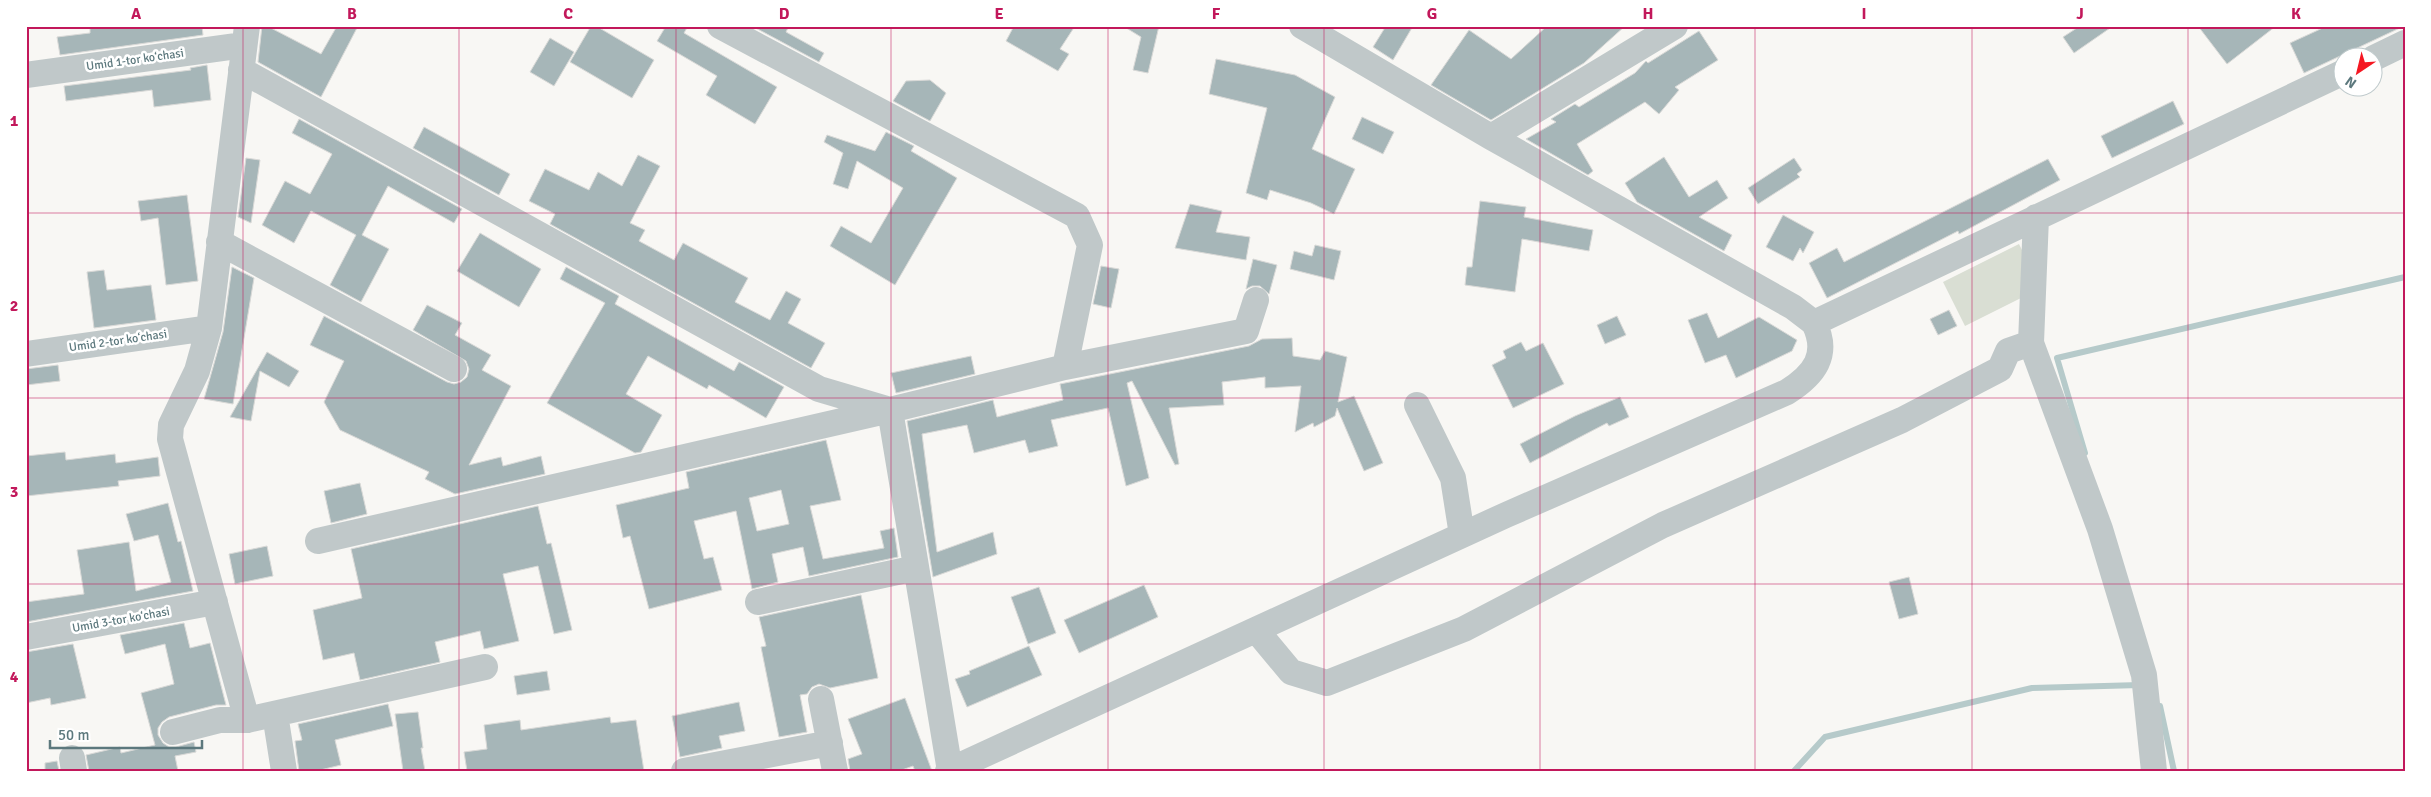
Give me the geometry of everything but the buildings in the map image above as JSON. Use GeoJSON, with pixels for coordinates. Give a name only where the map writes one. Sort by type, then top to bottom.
{"type":"FeatureCollection","features":[{"type":"Feature","properties":{"kind":"street"},"geometry":{"type":"LineString","coordinates":[[720,26],[1077,216],[1090,245],[1065,367]]}},
{"type":"Feature","properties":{"kind":"street"},"geometry":{"type":"LineString","coordinates":[[890,410],[949,770],[1462,535],[1787,392],[1805,380],[1818,363],[1820,343],[1814,323],[1793,307],[1491,137],[1302,26]]}},
{"type":"Feature","properties":{"kind":"street"},"geometry":{"type":"LineString","coordinates":[[1491,137],[1675,26]]}},
{"type":"Feature","properties":{"kind":"street"},"geometry":{"type":"LineString","coordinates":[[246,36],[209,328],[197,371],[171,424],[170,440],[247,720]]}},
{"type":"Feature","properties":{"kind":"street","name":"Umid 1-tor koʻchasi"},"geometry":{"type":"LineString","coordinates":[[26,75],[246,36]]}},
{"type":"Feature","properties":{"kind":"street"},"geometry":{"type":"LineString","coordinates":[[2384,53],[2405,43]]}},
{"type":"Feature","properties":{"kind":"street"},"geometry":{"type":"LineString","coordinates":[[241,70],[819,389],[890,410]]}},
{"type":"Feature","properties":{"kind":"street"},"geometry":{"type":"LineString","coordinates":[[1814,323],[2334,77]]}},
{"type":"Feature","properties":{"kind":"street"},"geometry":{"type":"LineString","coordinates":[[2036,218],[2031,342],[2100,529],[2145,684],[2154,771]]}},
{"type":"Feature","properties":{"kind":"street"},"geometry":{"type":"LineString","coordinates":[[219,242],[454,369]]}},
{"type":"Feature","properties":{"kind":"street"},"geometry":{"type":"LineString","coordinates":[[318,542],[890,410],[1065,367],[1246,331],[1256,300]]}},
{"type":"Feature","properties":{"kind":"street","name":"Umid 2-tor koʻchasi"},"geometry":{"type":"LineString","coordinates":[[26,354],[209,328]]}},
{"type":"Feature","properties":{"kind":"street"},"geometry":{"type":"LineString","coordinates":[[1256,630],[1291,672],[1327,683],[1464,629],[1663,525],[1902,420],[2000,369],[2008,351],[2031,342]]}},
{"type":"Feature","properties":{"kind":"street"},"geometry":{"type":"LineString","coordinates":[[1417,405],[1453,478],[1462,535]]}},
{"type":"Feature","properties":{"kind":"street"},"geometry":{"type":"LineString","coordinates":[[758,602],[916,568]]}},
{"type":"Feature","properties":{"kind":"street","name":"Umid 3-tor koʻchasi"},"geometry":{"type":"LineString","coordinates":[[26,637],[215,602]]}},
{"type":"Feature","properties":{"kind":"street"},"geometry":{"type":"LineString","coordinates":[[173,732],[220,720],[247,720],[485,667]]}},
{"type":"Feature","properties":{"kind":"street"},"geometry":{"type":"LineString","coordinates":[[821,699],[835,771]]}},
{"type":"Feature","properties":{"kind":"street"},"geometry":{"type":"LineString","coordinates":[[275,714],[284,771]]}},
{"type":"Feature","properties":{"kind":"street"},"geometry":{"type":"LineString","coordinates":[[684,771],[830,744]]}},
{"type":"Feature","properties":{"kind":"shaded area"},"geometry":{"type":"Polygon","coordinates":[[[2019,244],[2041,288],[1965,326],[1943,282],[2019,244]]]}},
{"type":"Feature","properties":{"kind":"waterway"},"geometry":{"type":"LineString","coordinates":[[2085,453],[2057,358],[2405,277]]}},
{"type":"Feature","properties":{"kind":"waterway"},"geometry":{"type":"LineString","coordinates":[[1794,771],[1825,737],[2032,688],[2140,685]]}},
{"type":"Feature","properties":{"kind":"waterway"},"geometry":{"type":"LineString","coordinates":[[2160,706],[2174,771]]}}]}
